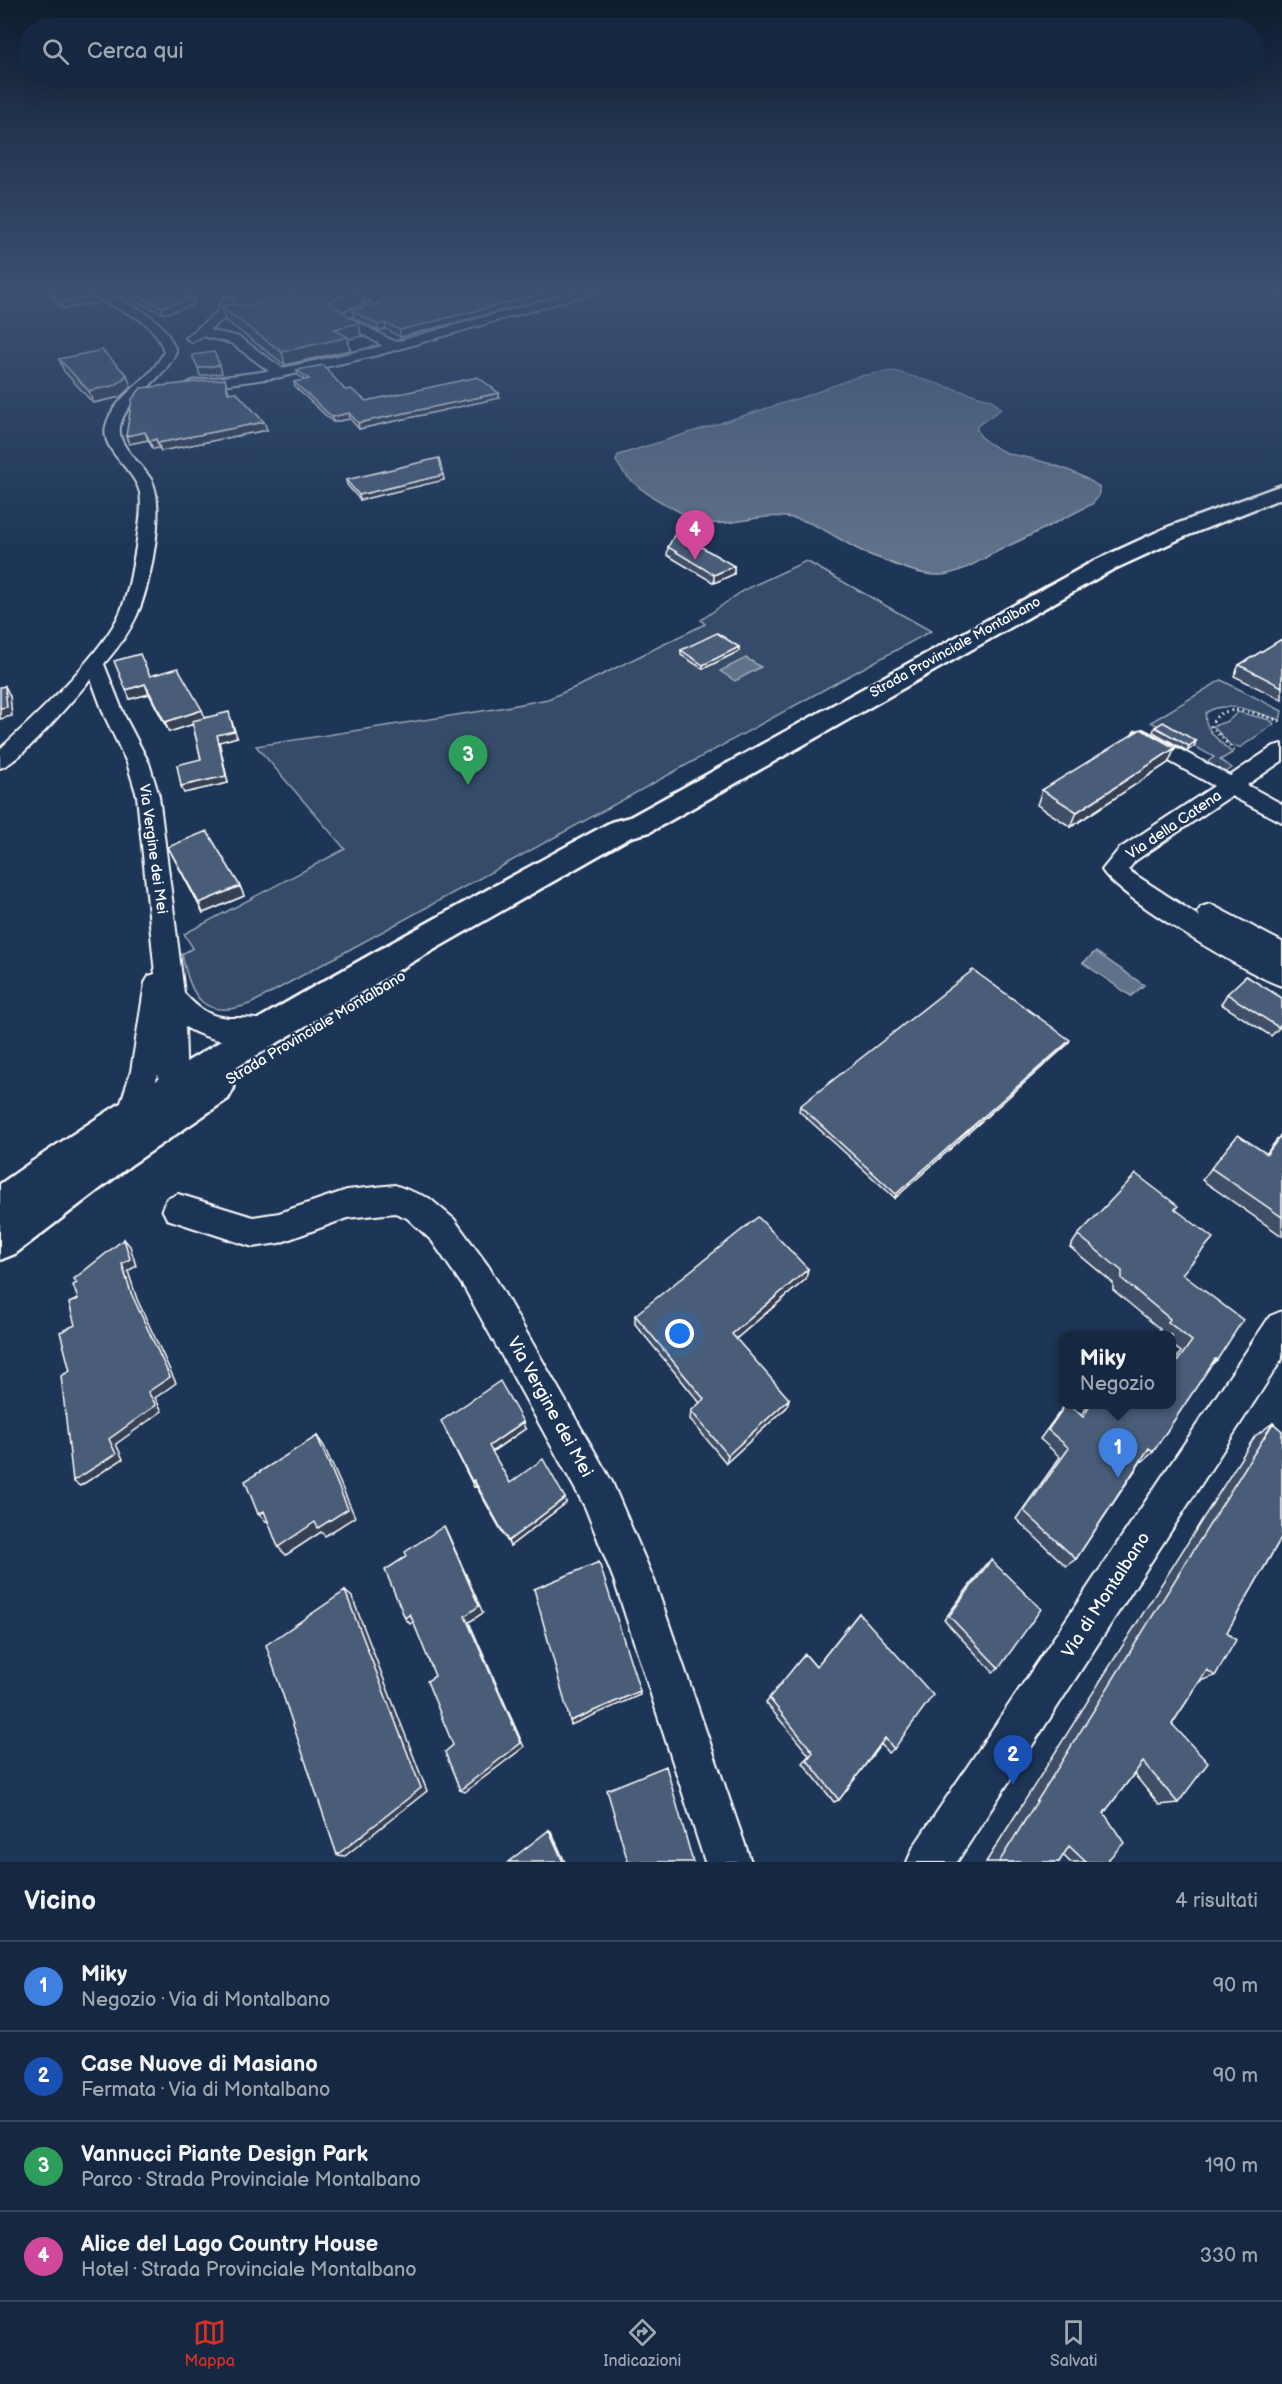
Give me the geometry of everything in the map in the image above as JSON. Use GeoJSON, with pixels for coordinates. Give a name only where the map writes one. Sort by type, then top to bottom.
{"type":"FeatureCollection","features":[{"type":"Feature","properties":{"kind":"main road","name":"Strada Provinciale Montalbano"},"geometry":{"type":"LineString","coordinates":[[0,1240],[141,1122],[173,1087],[265,1031],[622,830],[639,825],[1102,566],[1176,532],[1282,491]]}},
{"type":"Feature","properties":{"kind":"main road","name":"Strada Provinciale Montalbano"},"geometry":{"type":"LineString","coordinates":[[0,1208],[141,1122],[255,1062],[476,933],[631,836],[639,825]]}},
{"type":"Feature","properties":{"kind":"street"},"geometry":{"type":"LineString","coordinates":[[0,761],[108,651],[123,627],[141,577],[149,507],[142,474],[117,447],[112,436],[120,412],[150,377]]}},
{"type":"Feature","properties":{"kind":"street"},"geometry":{"type":"LineString","coordinates":[[138,390],[249,377]]}},
{"type":"Feature","properties":{"kind":"street","name":"Via Vergine dei Mei"},"geometry":{"type":"LineString","coordinates":[[94,664],[145,782],[171,996],[173,1087]]}},
{"type":"Feature","properties":{"kind":"street"},"geometry":{"type":"LineString","coordinates":[[1136,733],[1282,814]]}},
{"type":"Feature","properties":{"kind":"street","name":"Via della Catena"},"geometry":{"type":"LineString","coordinates":[[1282,750],[1116,865],[1114,870],[1122,879],[1165,906],[1235,938],[1282,976]]}},
{"type":"Feature","properties":{"kind":"street"},"geometry":{"type":"LineString","coordinates":[[1210,913],[1235,938],[1282,954]]}},
{"type":"Feature","properties":{"kind":"street","name":"Via Vergine dei Mei"},"geometry":{"type":"LineString","coordinates":[[141,1122],[165,935]]}},
{"type":"Feature","properties":{"kind":"street"},"geometry":{"type":"LineString","coordinates":[[171,996],[183,1013],[209,1028],[230,1031],[265,1031]]}},
{"type":"Feature","properties":{"kind":"street","name":"Via Vergine dei Mei"},"geometry":{"type":"LineString","coordinates":[[178,1209],[245,1231],[263,1232],[347,1204],[395,1199],[418,1208],[443,1230],[477,1278],[599,1495],[634,1580],[728,1862]]}},
{"type":"Feature","properties":{"kind":"street","name":"Via di Montalbano"},"geometry":{"type":"LineString","coordinates":[[930,1862],[1282,1328]]}},
{"type":"Feature","properties":{"kind":"path"},"geometry":{"type":"LineString","coordinates":[[1234,751],[1211,726],[1212,719],[1218,714],[1239,711],[1282,722]]}},
{"type":"Feature","properties":{"kind":"shaded area"},"geometry":{"type":"Polygon","coordinates":[[[857,377],[914,377],[992,400],[1001,409],[977,426],[982,438],[1005,452],[1038,460],[1075,473],[1099,487],[1099,496],[1092,504],[970,566],[947,574],[931,575],[913,571],[870,555],[823,529],[793,518],[781,516],[721,523],[698,521],[664,504],[641,489],[631,481],[616,461],[618,455],[809,395],[857,377]]]}},
{"type":"Feature","properties":{"kind":"shaded area"},"geometry":{"type":"Polygon","coordinates":[[[806,561],[931,631],[252,1003],[222,1009],[202,1002],[195,993],[185,969],[182,954],[193,948],[184,934],[345,849],[256,746],[548,699],[705,624],[701,620],[744,590],[806,561]]]}},
{"type":"Feature","properties":{"kind":"shaded area"},"geometry":{"type":"Polygon","coordinates":[[[746,658],[761,667],[735,681],[720,671],[746,658]]]}},
{"type":"Feature","properties":{"kind":"shaded area"},"geometry":{"type":"Polygon","coordinates":[[[1221,680],[1282,711],[1280,720],[1233,707],[1214,709],[1206,713],[1210,730],[1232,753],[1220,760],[1232,768],[1223,774],[1205,764],[1214,757],[1151,722],[1221,680]]]}},
{"type":"Feature","properties":{"kind":"shaded area"},"geometry":{"type":"Polygon","coordinates":[[[1238,712],[1270,720],[1274,724],[1241,747],[1231,746],[1213,726],[1228,721],[1238,712]]]}},
{"type":"Feature","properties":{"kind":"shaded area"},"geometry":{"type":"Polygon","coordinates":[[[1095,952],[1144,985],[1131,996],[1083,963],[1095,952]]]}},
{"type":"Feature","properties":{"kind":"building"},"geometry":{"type":"Polygon","coordinates":[[[76,377],[125,377],[116,385],[89,391],[76,377]]]}},
{"type":"Feature","properties":{"kind":"building"},"geometry":{"type":"Polygon","coordinates":[[[306,377],[333,377],[345,390],[351,389],[366,401],[478,377],[499,393],[358,423],[349,413],[332,417],[294,382],[309,379],[306,377]]]}},
{"type":"Feature","properties":{"kind":"building"},"geometry":{"type":"Polygon","coordinates":[[[225,379],[228,393],[236,392],[264,422],[158,443],[156,439],[150,441],[145,432],[126,436],[132,399],[141,388],[225,379]]]}},
{"type":"Feature","properties":{"kind":"building"},"geometry":{"type":"Polygon","coordinates":[[[439,458],[443,475],[359,495],[346,480],[439,458]]]}},
{"type":"Feature","properties":{"kind":"building"},"geometry":{"type":"Polygon","coordinates":[[[676,532],[734,566],[714,575],[668,547],[676,532]]]}},
{"type":"Feature","properties":{"kind":"building"},"geometry":{"type":"Polygon","coordinates":[[[717,633],[739,647],[703,665],[681,650],[717,633]]]}},
{"type":"Feature","properties":{"kind":"building"},"geometry":{"type":"Polygon","coordinates":[[[1282,639],[1282,687],[1239,665],[1282,639]]]}},
{"type":"Feature","properties":{"kind":"building"},"geometry":{"type":"Polygon","coordinates":[[[140,654],[150,676],[178,668],[202,710],[165,722],[145,684],[126,690],[114,661],[140,654]]]}},
{"type":"Feature","properties":{"kind":"building"},"geometry":{"type":"Polygon","coordinates":[[[5,686],[7,707],[0,708],[0,687],[5,686]]]}},
{"type":"Feature","properties":{"kind":"building"},"geometry":{"type":"Polygon","coordinates":[[[229,712],[234,731],[217,735],[226,776],[181,786],[177,765],[201,759],[192,721],[229,712]]]}},
{"type":"Feature","properties":{"kind":"building"},"geometry":{"type":"Polygon","coordinates":[[[1163,722],[1196,741],[1189,746],[1155,727],[1163,722]]]}},
{"type":"Feature","properties":{"kind":"building"},"geometry":{"type":"Polygon","coordinates":[[[1141,729],[1175,748],[1077,812],[1042,790],[1141,729]]]}},
{"type":"Feature","properties":{"kind":"building"},"geometry":{"type":"Polygon","coordinates":[[[207,831],[240,886],[199,903],[168,847],[207,831]]]}},
{"type":"Feature","properties":{"kind":"building"},"geometry":{"type":"Polygon","coordinates":[[[973,970],[1070,1040],[896,1194],[800,1106],[973,970]]]}},
{"type":"Feature","properties":{"kind":"building"},"geometry":{"type":"Polygon","coordinates":[[[1246,976],[1282,998],[1282,1023],[1278,1027],[1227,994],[1246,976]]]}},
{"type":"Feature","properties":{"kind":"building"},"geometry":{"type":"Polygon","coordinates":[[[1282,1134],[1282,1217],[1211,1168],[1238,1135],[1267,1154],[1282,1134]]]}},
{"type":"Feature","properties":{"kind":"building"},"geometry":{"type":"Polygon","coordinates":[[[1136,1174],[1178,1206],[1175,1209],[1213,1238],[1182,1274],[1243,1320],[1153,1452],[1149,1448],[1076,1559],[1024,1511],[1069,1448],[1048,1430],[1063,1409],[1074,1409],[1083,1417],[1088,1409],[1176,1409],[1176,1363],[1192,1341],[1168,1322],[1170,1319],[1122,1279],[1122,1271],[1078,1235],[1136,1174]]]}},
{"type":"Feature","properties":{"kind":"building"},"geometry":{"type":"Polygon","coordinates":[[[758,1217],[808,1269],[732,1334],[789,1399],[728,1455],[691,1411],[704,1399],[635,1315],[758,1217]]]}},
{"type":"Feature","properties":{"kind":"building"},"geometry":{"type":"Polygon","coordinates":[[[124,1239],[130,1259],[122,1264],[131,1293],[170,1377],[148,1392],[156,1405],[109,1439],[116,1454],[73,1481],[61,1376],[70,1371],[60,1332],[75,1325],[69,1303],[78,1299],[73,1285],[77,1283],[74,1279],[124,1239]]]}},
{"type":"Feature","properties":{"kind":"building"},"geometry":{"type":"Polygon","coordinates":[[[500,1381],[523,1422],[489,1446],[510,1483],[543,1459],[565,1498],[508,1541],[474,1480],[472,1481],[441,1421],[500,1381]]]}},
{"type":"Feature","properties":{"kind":"building"},"geometry":{"type":"Polygon","coordinates":[[[1273,1423],[1282,1431],[1282,1536],[1227,1632],[1236,1640],[1215,1676],[1207,1670],[1172,1724],[1208,1763],[1178,1803],[1143,1762],[1104,1813],[1124,1843],[1106,1862],[1086,1862],[1069,1846],[1059,1862],[999,1862],[1273,1423]]]}},
{"type":"Feature","properties":{"kind":"building"},"geometry":{"type":"Polygon","coordinates":[[[317,1436],[348,1509],[318,1528],[315,1522],[278,1547],[264,1511],[258,1514],[245,1481],[317,1436]]]}},
{"type":"Feature","properties":{"kind":"building"},"geometry":{"type":"Polygon","coordinates":[[[444,1526],[479,1606],[465,1616],[521,1743],[460,1790],[445,1752],[453,1745],[427,1681],[435,1676],[410,1614],[405,1618],[385,1570],[407,1556],[405,1552],[444,1526]]]}},
{"type":"Feature","properties":{"kind":"building"},"geometry":{"type":"Polygon","coordinates":[[[991,1560],[1041,1609],[999,1668],[949,1616],[991,1560]]]}},
{"type":"Feature","properties":{"kind":"building"},"geometry":{"type":"Polygon","coordinates":[[[599,1562],[640,1691],[570,1721],[534,1589],[599,1562]]]}},
{"type":"Feature","properties":{"kind":"building"},"geometry":{"type":"Polygon","coordinates":[[[345,1591],[421,1788],[337,1855],[266,1645],[345,1591]]]}},
{"type":"Feature","properties":{"kind":"building"},"geometry":{"type":"Polygon","coordinates":[[[859,1613],[933,1695],[894,1749],[885,1738],[839,1800],[807,1760],[813,1752],[769,1698],[805,1654],[816,1667],[859,1613]]]}},
{"type":"Feature","properties":{"kind":"building"},"geometry":{"type":"Polygon","coordinates":[[[666,1766],[693,1862],[628,1862],[607,1790],[666,1766]]]}},
{"type":"Feature","properties":{"kind":"building"},"geometry":{"type":"Polygon","coordinates":[[[549,1830],[563,1862],[508,1862],[549,1830]]]}},
{"type":"Feature","properties":{"kind":"place","name":"Alice del Lago Country House"},"geometry":{"type":"Point","coordinates":[695,560]}},
{"type":"Feature","properties":{"kind":"place","name":"Vannucci Piante Design Park"},"geometry":{"type":"Point","coordinates":[468,785]}},
{"type":"Feature","properties":{"kind":"place","name":"Miky"},"geometry":{"type":"Point","coordinates":[1118,1478]}},
{"type":"Feature","properties":{"kind":"place","name":"Case Nuove di Masiano"},"geometry":{"type":"Point","coordinates":[1013,1785]}}]}
